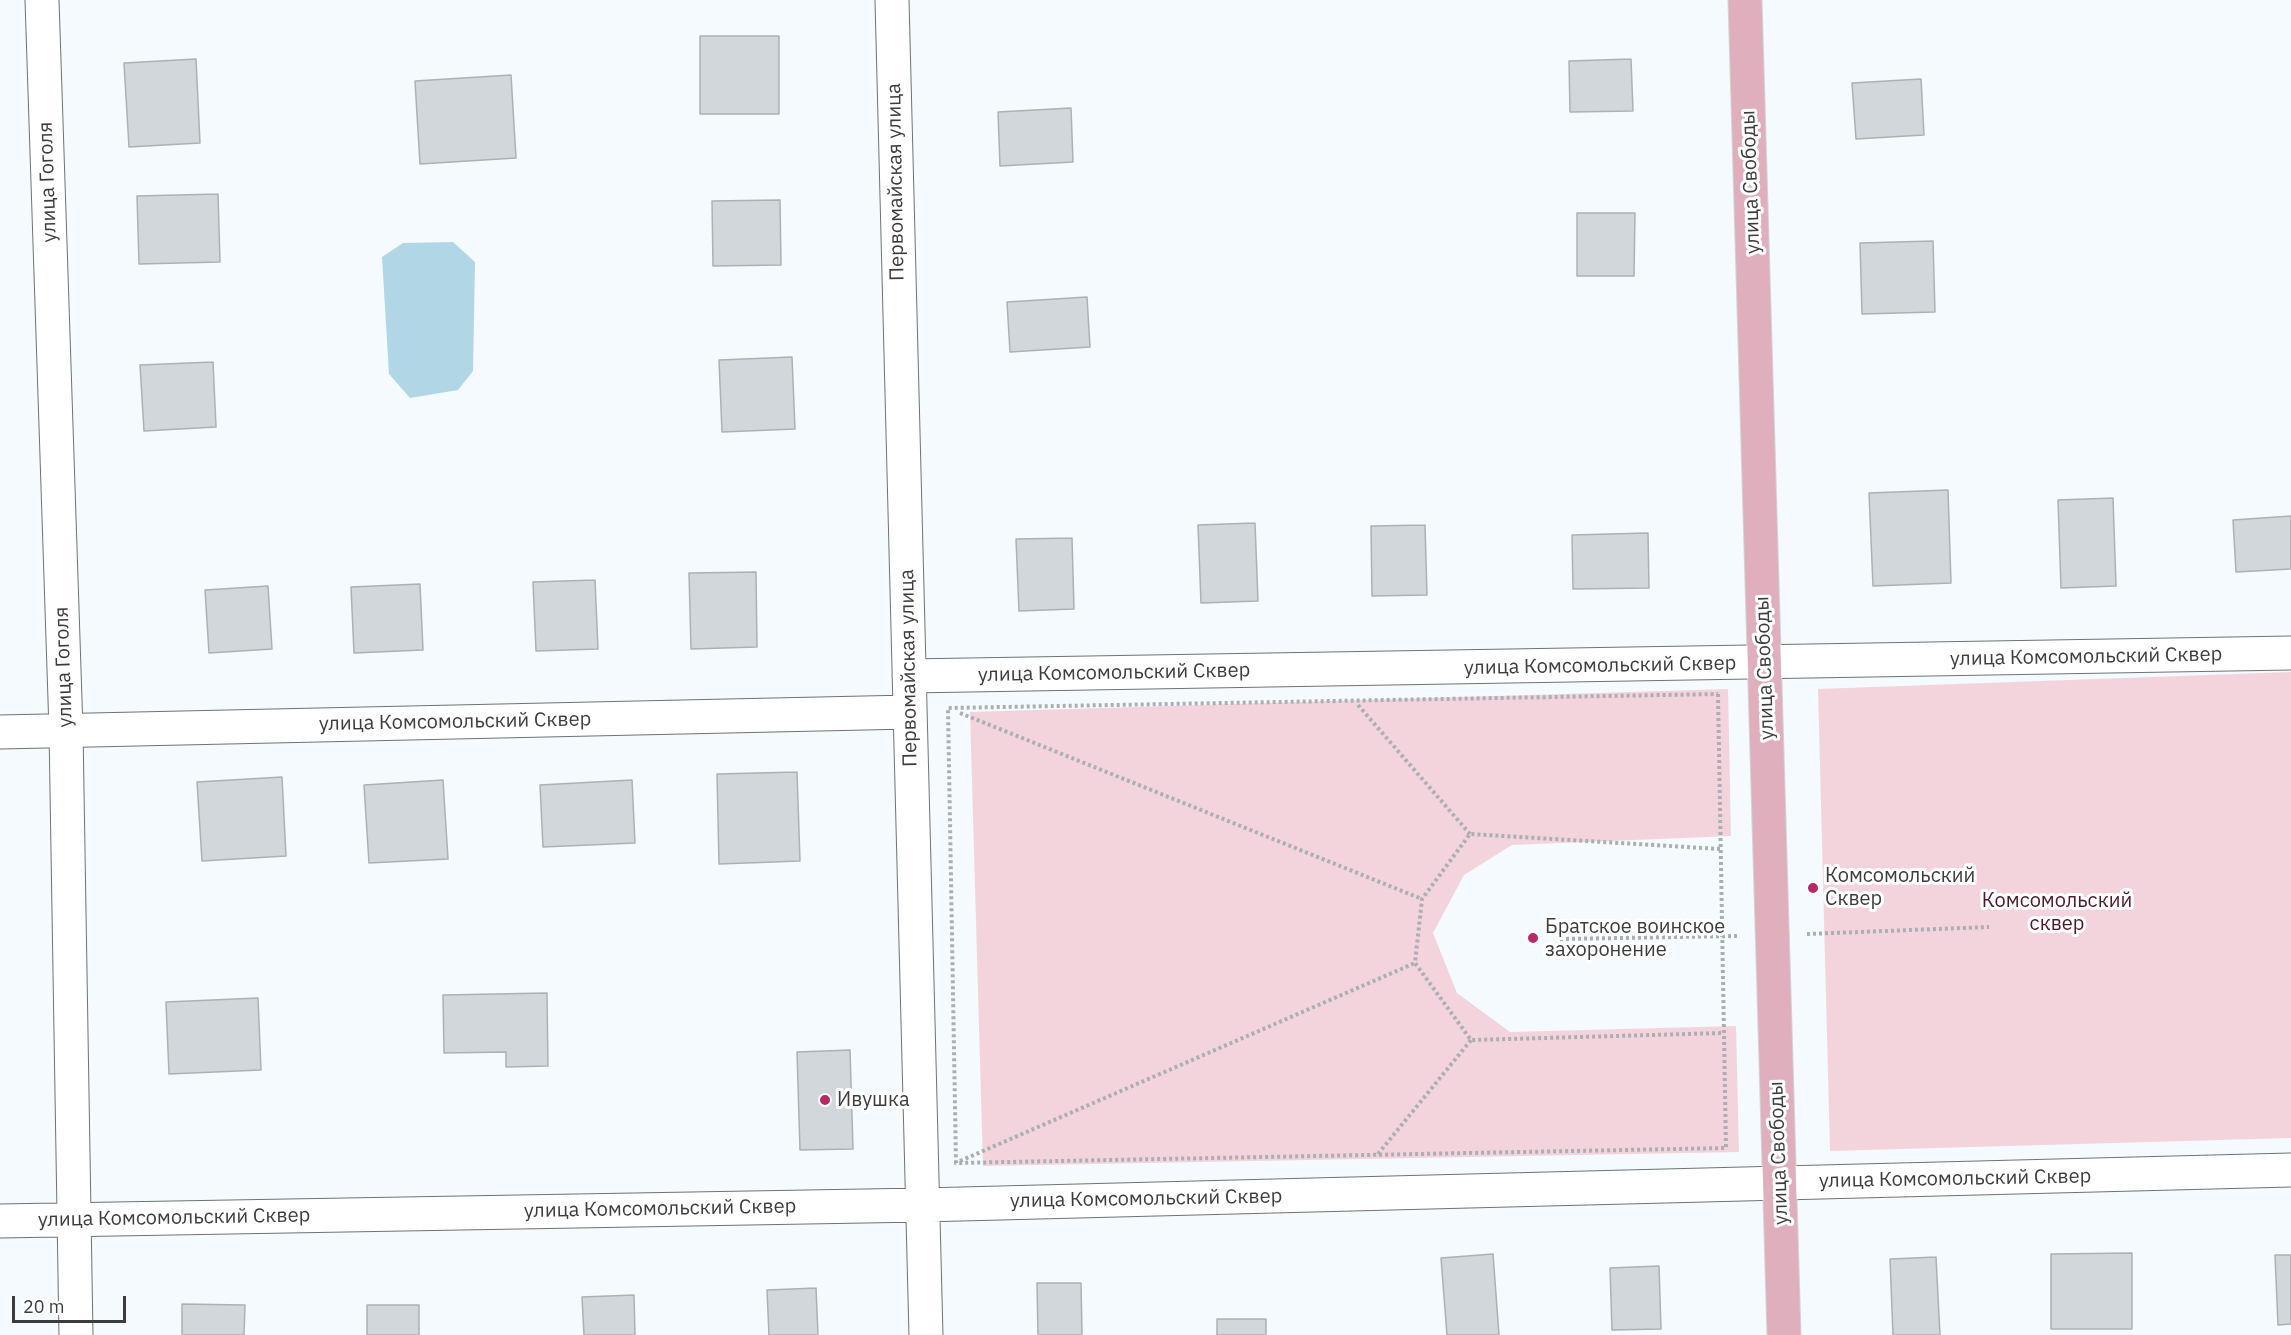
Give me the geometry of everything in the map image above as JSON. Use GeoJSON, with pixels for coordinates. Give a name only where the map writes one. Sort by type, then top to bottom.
{"type":"FeatureCollection","features":[{"type":"Feature","properties":{"kind":"main road","name":"улица Свободы"},"geometry":{"type":"LineString","coordinates":[[1745,0],[1784,1335]]}},
{"type":"Feature","properties":{"kind":"street","name":"улица Гоголя"},"geometry":{"type":"LineString","coordinates":[[42,0],[66,730],[76,1335]]}},
{"type":"Feature","properties":{"kind":"street","name":"Первомайская улица"},"geometry":{"type":"LineString","coordinates":[[892,0],[926,1335]]}},
{"type":"Feature","properties":{"kind":"street","name":"улица Комсомольский Сквер"},"geometry":{"type":"LineString","coordinates":[[909,676],[2291,653]]}},
{"type":"Feature","properties":{"kind":"street","name":"улица Комсомольский Сквер"},"geometry":{"type":"LineString","coordinates":[[0,732],[910,712]]}},
{"type":"Feature","properties":{"kind":"street","name":"улица Комсомольский Сквер"},"geometry":{"type":"LineString","coordinates":[[0,1221],[922,1205],[2291,1170]]}},
{"type":"Feature","properties":{"kind":"path"},"geometry":{"type":"LineString","coordinates":[[948,708],[1718,694],[1724,1034],[1726,1148],[956,1163]]}},
{"type":"Feature","properties":{"kind":"path"},"geometry":{"type":"LineString","coordinates":[[1353,700],[1470,834],[1720,849]]}},
{"type":"Feature","properties":{"kind":"path"},"geometry":{"type":"LineString","coordinates":[[948,708],[1422,899]]}},
{"type":"Feature","properties":{"kind":"path"},"geometry":{"type":"LineString","coordinates":[[948,708],[956,1163]]}},
{"type":"Feature","properties":{"kind":"path"},"geometry":{"type":"LineString","coordinates":[[1470,834],[1422,899],[1414,963],[1472,1040]]}},
{"type":"Feature","properties":{"kind":"path"},"geometry":{"type":"LineString","coordinates":[[956,1163],[1414,963]]}},
{"type":"Feature","properties":{"kind":"path"},"geometry":{"type":"LineString","coordinates":[[1378,1155],[1472,1040],[1724,1034]]}},
{"type":"Feature","properties":{"kind":"green space","name":"Комсомольский сквер"},"geometry":{"type":"Polygon","coordinates":[[[2291,672],[2291,1138],[1830,1151],[1818,689],[2291,672]]]}},
{"type":"Feature","properties":{"kind":"green space"},"geometry":{"type":"Polygon","coordinates":[[[1728,689],[1731,836],[1512,845],[1464,875],[1433,933],[1457,993],[1510,1032],[1736,1026],[1739,1152],[983,1166],[970,712],[1728,689]]]}},
{"type":"Feature","properties":{"kind":"water"},"geometry":{"type":"Polygon","coordinates":[[[453,242],[475,262],[473,371],[458,390],[410,398],[389,374],[382,257],[403,243],[453,242]]]}},
{"type":"Feature","properties":{"kind":"building"},"geometry":{"type":"Polygon","coordinates":[[[700,36],[779,36],[779,114],[700,114],[700,36]]]}},
{"type":"Feature","properties":{"kind":"building"},"geometry":{"type":"Polygon","coordinates":[[[196,59],[200,143],[129,147],[124,63],[196,59]]]}},
{"type":"Feature","properties":{"kind":"building"},"geometry":{"type":"Polygon","coordinates":[[[1631,59],[1633,111],[1570,112],[1569,61],[1631,59]]]}},
{"type":"Feature","properties":{"kind":"building"},"geometry":{"type":"Polygon","coordinates":[[[511,75],[516,158],[420,164],[415,81],[511,75]]]}},
{"type":"Feature","properties":{"kind":"building"},"geometry":{"type":"Polygon","coordinates":[[[1921,79],[1924,135],[1856,139],[1852,83],[1921,79]]]}},
{"type":"Feature","properties":{"kind":"building"},"geometry":{"type":"Polygon","coordinates":[[[1071,108],[1073,162],[1000,166],[998,112],[1071,108]]]}},
{"type":"Feature","properties":{"kind":"building"},"geometry":{"type":"Polygon","coordinates":[[[218,194],[220,262],[139,264],[137,196],[218,194]]]}},
{"type":"Feature","properties":{"kind":"building"},"geometry":{"type":"Polygon","coordinates":[[[780,200],[781,265],[713,266],[712,201],[780,200]]]}},
{"type":"Feature","properties":{"kind":"building"},"geometry":{"type":"Polygon","coordinates":[[[1577,213],[1635,213],[1634,276],[1577,276],[1577,213]]]}},
{"type":"Feature","properties":{"kind":"building"},"geometry":{"type":"Polygon","coordinates":[[[1933,241],[1935,312],[1862,314],[1860,243],[1933,241]]]}},
{"type":"Feature","properties":{"kind":"building"},"geometry":{"type":"Polygon","coordinates":[[[1087,297],[1090,347],[1010,352],[1007,302],[1087,297]]]}},
{"type":"Feature","properties":{"kind":"building"},"geometry":{"type":"Polygon","coordinates":[[[792,357],[795,429],[722,432],[719,360],[792,357]]]}},
{"type":"Feature","properties":{"kind":"building"},"geometry":{"type":"Polygon","coordinates":[[[213,362],[216,427],[144,431],[140,365],[213,362]]]}},
{"type":"Feature","properties":{"kind":"building"},"geometry":{"type":"Polygon","coordinates":[[[1948,490],[1951,583],[1873,586],[1869,493],[1948,490]]]}},
{"type":"Feature","properties":{"kind":"building"},"geometry":{"type":"Polygon","coordinates":[[[2113,498],[2116,586],[2061,588],[2058,500],[2113,498]]]}},
{"type":"Feature","properties":{"kind":"building"},"geometry":{"type":"Polygon","coordinates":[[[2291,516],[2291,569],[2236,572],[2233,520],[2291,516]]]}},
{"type":"Feature","properties":{"kind":"building"},"geometry":{"type":"Polygon","coordinates":[[[1255,523],[1258,601],[1201,603],[1198,525],[1255,523]]]}},
{"type":"Feature","properties":{"kind":"building"},"geometry":{"type":"Polygon","coordinates":[[[1425,525],[1427,595],[1372,596],[1371,526],[1425,525]]]}},
{"type":"Feature","properties":{"kind":"building"},"geometry":{"type":"Polygon","coordinates":[[[1648,533],[1649,588],[1573,589],[1572,535],[1648,533]]]}},
{"type":"Feature","properties":{"kind":"building"},"geometry":{"type":"Polygon","coordinates":[[[1072,538],[1074,609],[1019,611],[1016,539],[1072,538]]]}},
{"type":"Feature","properties":{"kind":"building"},"geometry":{"type":"Polygon","coordinates":[[[756,572],[757,647],[691,649],[689,573],[756,572]]]}},
{"type":"Feature","properties":{"kind":"building"},"geometry":{"type":"Polygon","coordinates":[[[595,580],[598,649],[536,651],[533,582],[595,580]]]}},
{"type":"Feature","properties":{"kind":"building"},"geometry":{"type":"Polygon","coordinates":[[[420,584],[423,650],[354,653],[351,587],[420,584]]]}},
{"type":"Feature","properties":{"kind":"building"},"geometry":{"type":"Polygon","coordinates":[[[268,586],[272,649],[209,653],[205,590],[268,586]]]}},
{"type":"Feature","properties":{"kind":"building"},"geometry":{"type":"Polygon","coordinates":[[[797,772],[800,861],[719,864],[717,774],[797,772]]]}},
{"type":"Feature","properties":{"kind":"building"},"geometry":{"type":"Polygon","coordinates":[[[282,777],[286,856],[202,861],[197,782],[282,777]]]}},
{"type":"Feature","properties":{"kind":"building"},"geometry":{"type":"Polygon","coordinates":[[[443,780],[448,859],[369,863],[364,785],[443,780]]]}},
{"type":"Feature","properties":{"kind":"building"},"geometry":{"type":"Polygon","coordinates":[[[632,780],[635,843],[543,847],[540,785],[632,780]]]}},
{"type":"Feature","properties":{"kind":"building"},"geometry":{"type":"Polygon","coordinates":[[[547,993],[548,1066],[506,1067],[506,1052],[444,1053],[443,995],[547,993]]]}},
{"type":"Feature","properties":{"kind":"building"},"geometry":{"type":"Polygon","coordinates":[[[258,998],[261,1070],[169,1074],[166,1002],[258,998]]]}},
{"type":"Feature","properties":{"kind":"building","name":"Ивушка"},"geometry":{"type":"Polygon","coordinates":[[[850,1050],[853,1149],[800,1150],[797,1052],[850,1050]]]}},
{"type":"Feature","properties":{"kind":"building"},"geometry":{"type":"Polygon","coordinates":[[[2132,1253],[2132,1329],[2051,1329],[2051,1254],[2132,1253]]]}},
{"type":"Feature","properties":{"kind":"building"},"geometry":{"type":"Polygon","coordinates":[[[1493,1254],[1499,1335],[1447,1335],[1441,1258],[1493,1254]]]}},
{"type":"Feature","properties":{"kind":"building"},"geometry":{"type":"Polygon","coordinates":[[[2275,1255],[2291,1255],[2291,1324],[2278,1325],[2275,1255]]]}},
{"type":"Feature","properties":{"kind":"building"},"geometry":{"type":"Polygon","coordinates":[[[1936,1257],[1940,1335],[1893,1335],[1890,1259],[1936,1257]]]}},
{"type":"Feature","properties":{"kind":"building"},"geometry":{"type":"Polygon","coordinates":[[[1659,1266],[1661,1329],[1612,1330],[1610,1268],[1659,1266]]]}},
{"type":"Feature","properties":{"kind":"building"},"geometry":{"type":"Polygon","coordinates":[[[1037,1283],[1081,1283],[1082,1335],[1038,1335],[1037,1283]]]}},
{"type":"Feature","properties":{"kind":"building"},"geometry":{"type":"Polygon","coordinates":[[[816,1288],[818,1335],[769,1335],[767,1290],[816,1288]]]}},
{"type":"Feature","properties":{"kind":"building"},"geometry":{"type":"Polygon","coordinates":[[[634,1295],[635,1335],[584,1335],[582,1297],[634,1295]]]}},
{"type":"Feature","properties":{"kind":"building"},"geometry":{"type":"Polygon","coordinates":[[[182,1304],[245,1305],[244,1335],[182,1335],[182,1304]]]}},
{"type":"Feature","properties":{"kind":"building"},"geometry":{"type":"Polygon","coordinates":[[[367,1305],[419,1305],[419,1335],[367,1335],[367,1305]]]}},
{"type":"Feature","properties":{"kind":"building"},"geometry":{"type":"Polygon","coordinates":[[[1217,1319],[1266,1319],[1266,1335],[1217,1335],[1217,1319]]]}},
{"type":"Feature","properties":{"kind":"place","name":"Комсомольский Сквер"},"geometry":{"type":"Point","coordinates":[1813,888]}},
{"type":"Feature","properties":{"kind":"place","name":"Братское воинское захоронение"},"geometry":{"type":"Point","coordinates":[1533,938]}},
{"type":"Feature","properties":{"kind":"place","name":"Ивушка"},"geometry":{"type":"Point","coordinates":[825,1100]}}]}
